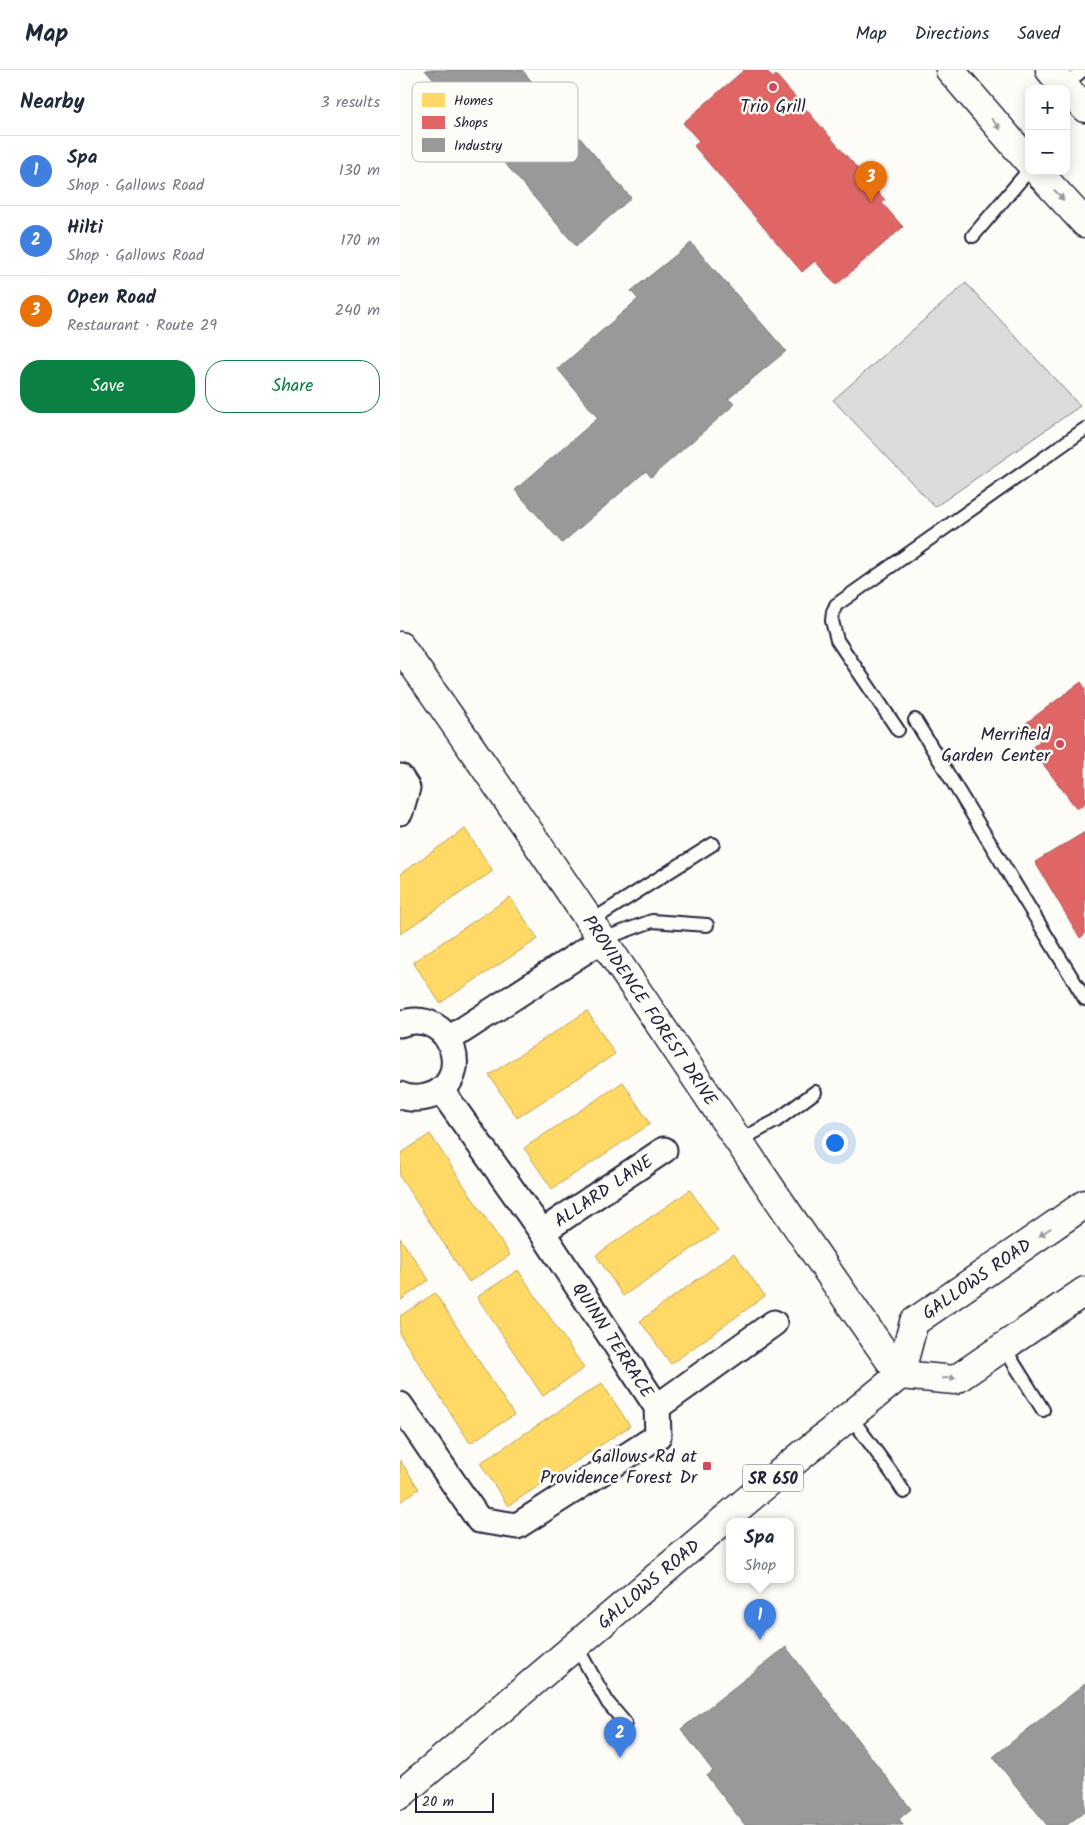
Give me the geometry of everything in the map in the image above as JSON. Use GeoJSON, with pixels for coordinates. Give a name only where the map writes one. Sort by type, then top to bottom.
{"type":"FeatureCollection","features":[{"type":"Feature","properties":{"kind":"main road"},"geometry":{"type":"LineString","coordinates":[[950,70],[1025,157]]}},
{"type":"Feature","properties":{"kind":"main road"},"geometry":{"type":"LineString","coordinates":[[1066,81],[1085,108]]}},
{"type":"Feature","properties":{"kind":"main road"},"geometry":{"type":"LineString","coordinates":[[1041,175],[1083,221]]}},
{"type":"Feature","properties":{"kind":"main road","name":"PROVIDENCE FOREST DRIVE"},"geometry":{"type":"LineString","coordinates":[[400,646],[597,930],[738,1141],[900,1375]]}},
{"type":"Feature","properties":{"kind":"main road","name":"GALLOWS ROAD"},"geometry":{"type":"LineString","coordinates":[[730,1518],[900,1375],[914,1322],[1085,1204]]}},
{"type":"Feature","properties":{"kind":"main road"},"geometry":{"type":"LineString","coordinates":[[900,1375],[955,1380],[1085,1291]]}},
{"type":"Feature","properties":{"kind":"main road","name":"GALLOWS ROAD"},"geometry":{"type":"LineString","coordinates":[[400,1795],[726,1522]]}},
{"type":"Feature","properties":{"kind":"street"},"geometry":{"type":"LineString","coordinates":[[400,777],[407,788],[400,812]]}},
{"type":"Feature","properties":{"kind":"street"},"geometry":{"type":"LineString","coordinates":[[449,1039],[597,930]]}},
{"type":"Feature","properties":{"kind":"street"},"geometry":{"type":"LineString","coordinates":[[400,1024],[409,1021],[432,1024],[449,1039],[454,1049],[454,1066],[448,1081],[441,1090],[430,1096],[417,1099],[400,1094]]}},
{"type":"Feature","properties":{"kind":"street","name":"QUINN TERRACE"},"geometry":{"type":"LineString","coordinates":[[400,1405],[479,1520],[517,1526],[658,1436],[657,1407],[542,1232],[441,1090]]}},
{"type":"Feature","properties":{"kind":"street","name":"ALLARD LANE"},"geometry":{"type":"LineString","coordinates":[[542,1232],[664,1150]]}},
{"type":"Feature","properties":{"kind":"street"},"geometry":{"type":"LineString","coordinates":[[657,1407],[774,1324]]}},
{"type":"Feature","properties":{"kind":"lane"},"geometry":{"type":"LineString","coordinates":[[973,236],[1025,175]]}},
{"type":"Feature","properties":{"kind":"lane"},"geometry":{"type":"LineString","coordinates":[[898,730],[837,640],[832,621],[832,612],[836,605],[1085,429]]}},
{"type":"Feature","properties":{"kind":"lane"},"geometry":{"type":"LineString","coordinates":[[915,720],[1085,999]]}},
{"type":"Feature","properties":{"kind":"lane"},"geometry":{"type":"LineString","coordinates":[[597,930],[712,844]]}},
{"type":"Feature","properties":{"kind":"lane"},"geometry":{"type":"LineString","coordinates":[[597,930],[652,921],[707,925]]}},
{"type":"Feature","properties":{"kind":"lane"},"geometry":{"type":"LineString","coordinates":[[738,1141],[776,1121],[815,1092]]}},
{"type":"Feature","properties":{"kind":"lane"},"geometry":{"type":"LineString","coordinates":[[1003,1346],[1043,1410]]}},
{"type":"Feature","properties":{"kind":"lane"},"geometry":{"type":"LineString","coordinates":[[850,1416],[904,1492]]}},
{"type":"Feature","properties":{"kind":"lane"},"geometry":{"type":"LineString","coordinates":[[576,1646],[608,1702],[625,1723]]}},
{"type":"Feature","properties":{"kind":"shaded area"},"geometry":{"type":"Polygon","coordinates":[[[966,283],[1080,406],[935,507],[833,400],[966,283]]]}},
{"type":"Feature","properties":{"kind":"building: Homes"},"geometry":{"type":"Polygon","coordinates":[[[465,829],[493,871],[400,934],[400,874],[465,829]]]}},
{"type":"Feature","properties":{"kind":"building: Homes"},"geometry":{"type":"Polygon","coordinates":[[[510,897],[538,939],[440,1003],[413,962],[510,897]]]}},
{"type":"Feature","properties":{"kind":"building: Homes"},"geometry":{"type":"Polygon","coordinates":[[[587,1011],[615,1054],[517,1118],[489,1075],[587,1011]]]}},
{"type":"Feature","properties":{"kind":"building: Homes"},"geometry":{"type":"Polygon","coordinates":[[[623,1082],[650,1124],[552,1189],[524,1148],[623,1082]]]}},
{"type":"Feature","properties":{"kind":"building: Homes"},"geometry":{"type":"Polygon","coordinates":[[[430,1134],[510,1255],[469,1282],[400,1177],[400,1154],[430,1134]]]}},
{"type":"Feature","properties":{"kind":"building: Homes"},"geometry":{"type":"Polygon","coordinates":[[[690,1190],[718,1231],[623,1296],[596,1255],[690,1190]]]}},
{"type":"Feature","properties":{"kind":"building: Homes"},"geometry":{"type":"Polygon","coordinates":[[[400,1238],[429,1280],[400,1301],[400,1238]]]}},
{"type":"Feature","properties":{"kind":"building: Homes"},"geometry":{"type":"Polygon","coordinates":[[[734,1253],[765,1296],[671,1364],[640,1321],[734,1253]]]}},
{"type":"Feature","properties":{"kind":"building: Homes"},"geometry":{"type":"Polygon","coordinates":[[[518,1270],[584,1368],[543,1396],[477,1297],[518,1270]]]}},
{"type":"Feature","properties":{"kind":"building: Homes"},"geometry":{"type":"Polygon","coordinates":[[[435,1293],[514,1415],[470,1443],[400,1334],[400,1316],[435,1293]]]}},
{"type":"Feature","properties":{"kind":"building: Homes"},"geometry":{"type":"Polygon","coordinates":[[[602,1383],[630,1426],[508,1506],[480,1463],[602,1383]]]}},
{"type":"Feature","properties":{"kind":"building: Homes"},"geometry":{"type":"Polygon","coordinates":[[[400,1460],[419,1489],[400,1502],[400,1460]]]}},
{"type":"Feature","properties":{"kind":"building: Shops"},"geometry":{"type":"Polygon","coordinates":[[[744,70],[766,70],[773,78],[776,75],[885,200],[882,203],[903,227],[836,285],[815,261],[802,272],[694,146],[699,141],[683,123],[744,70]]]}},
{"type":"Feature","properties":{"kind":"building: Shops","name":"Merrifield Garden Center"},"geometry":{"type":"Polygon","coordinates":[[[1081,682],[1085,688],[1085,803],[1077,809],[1031,748],[1040,741],[1026,723],[1081,682]]]}},
{"type":"Feature","properties":{"kind":"building: Shops"},"geometry":{"type":"Polygon","coordinates":[[[1085,832],[1085,934],[1080,938],[1035,862],[1085,832]]]}},
{"type":"Feature","properties":{"kind":"building: Industry"},"geometry":{"type":"Polygon","coordinates":[[[425,70],[522,70],[532,82],[435,82],[425,70]]]}},
{"type":"Feature","properties":{"kind":"building: Industry"},"geometry":{"type":"Polygon","coordinates":[[[578,136],[631,198],[576,246],[504,162],[578,162],[578,136]]]}},
{"type":"Feature","properties":{"kind":"building: Industry"},"geometry":{"type":"Polygon","coordinates":[[[691,243],[786,351],[728,399],[735,404],[651,477],[646,471],[562,543],[515,490],[598,418],[558,369],[638,299],[631,291],[691,243]]]}},
{"type":"Feature","properties":{"kind":"building: Industry"},"geometry":{"type":"Polygon","coordinates":[[[786,1647],[911,1809],[899,1819],[903,1825],[745,1825],[707,1776],[713,1771],[681,1729],[786,1647]]]}},
{"type":"Feature","properties":{"kind":"building: Industry"},"geometry":{"type":"Polygon","coordinates":[[[1085,1684],[1085,1811],[1067,1825],[1047,1825],[993,1757],[1085,1684]]]}},
{"type":"Feature","properties":{"kind":"place","name":"Trio Grill"},"geometry":{"type":"Point","coordinates":[773,87]}},
{"type":"Feature","properties":{"kind":"place","name":"Open Road"},"geometry":{"type":"Point","coordinates":[871,202]}},
{"type":"Feature","properties":{"kind":"place","name":"Merrifield Garden Center"},"geometry":{"type":"Point","coordinates":[1060,744]}},
{"type":"Feature","properties":{"kind":"place","name":"Gallows Rd at Providence Forest Dr"},"geometry":{"type":"Point","coordinates":[707,1466]}},
{"type":"Feature","properties":{"kind":"place","name":"Spa"},"geometry":{"type":"Point","coordinates":[760,1640]}},
{"type":"Feature","properties":{"kind":"place","name":"Hilti"},"geometry":{"type":"Point","coordinates":[620,1758]}}]}
